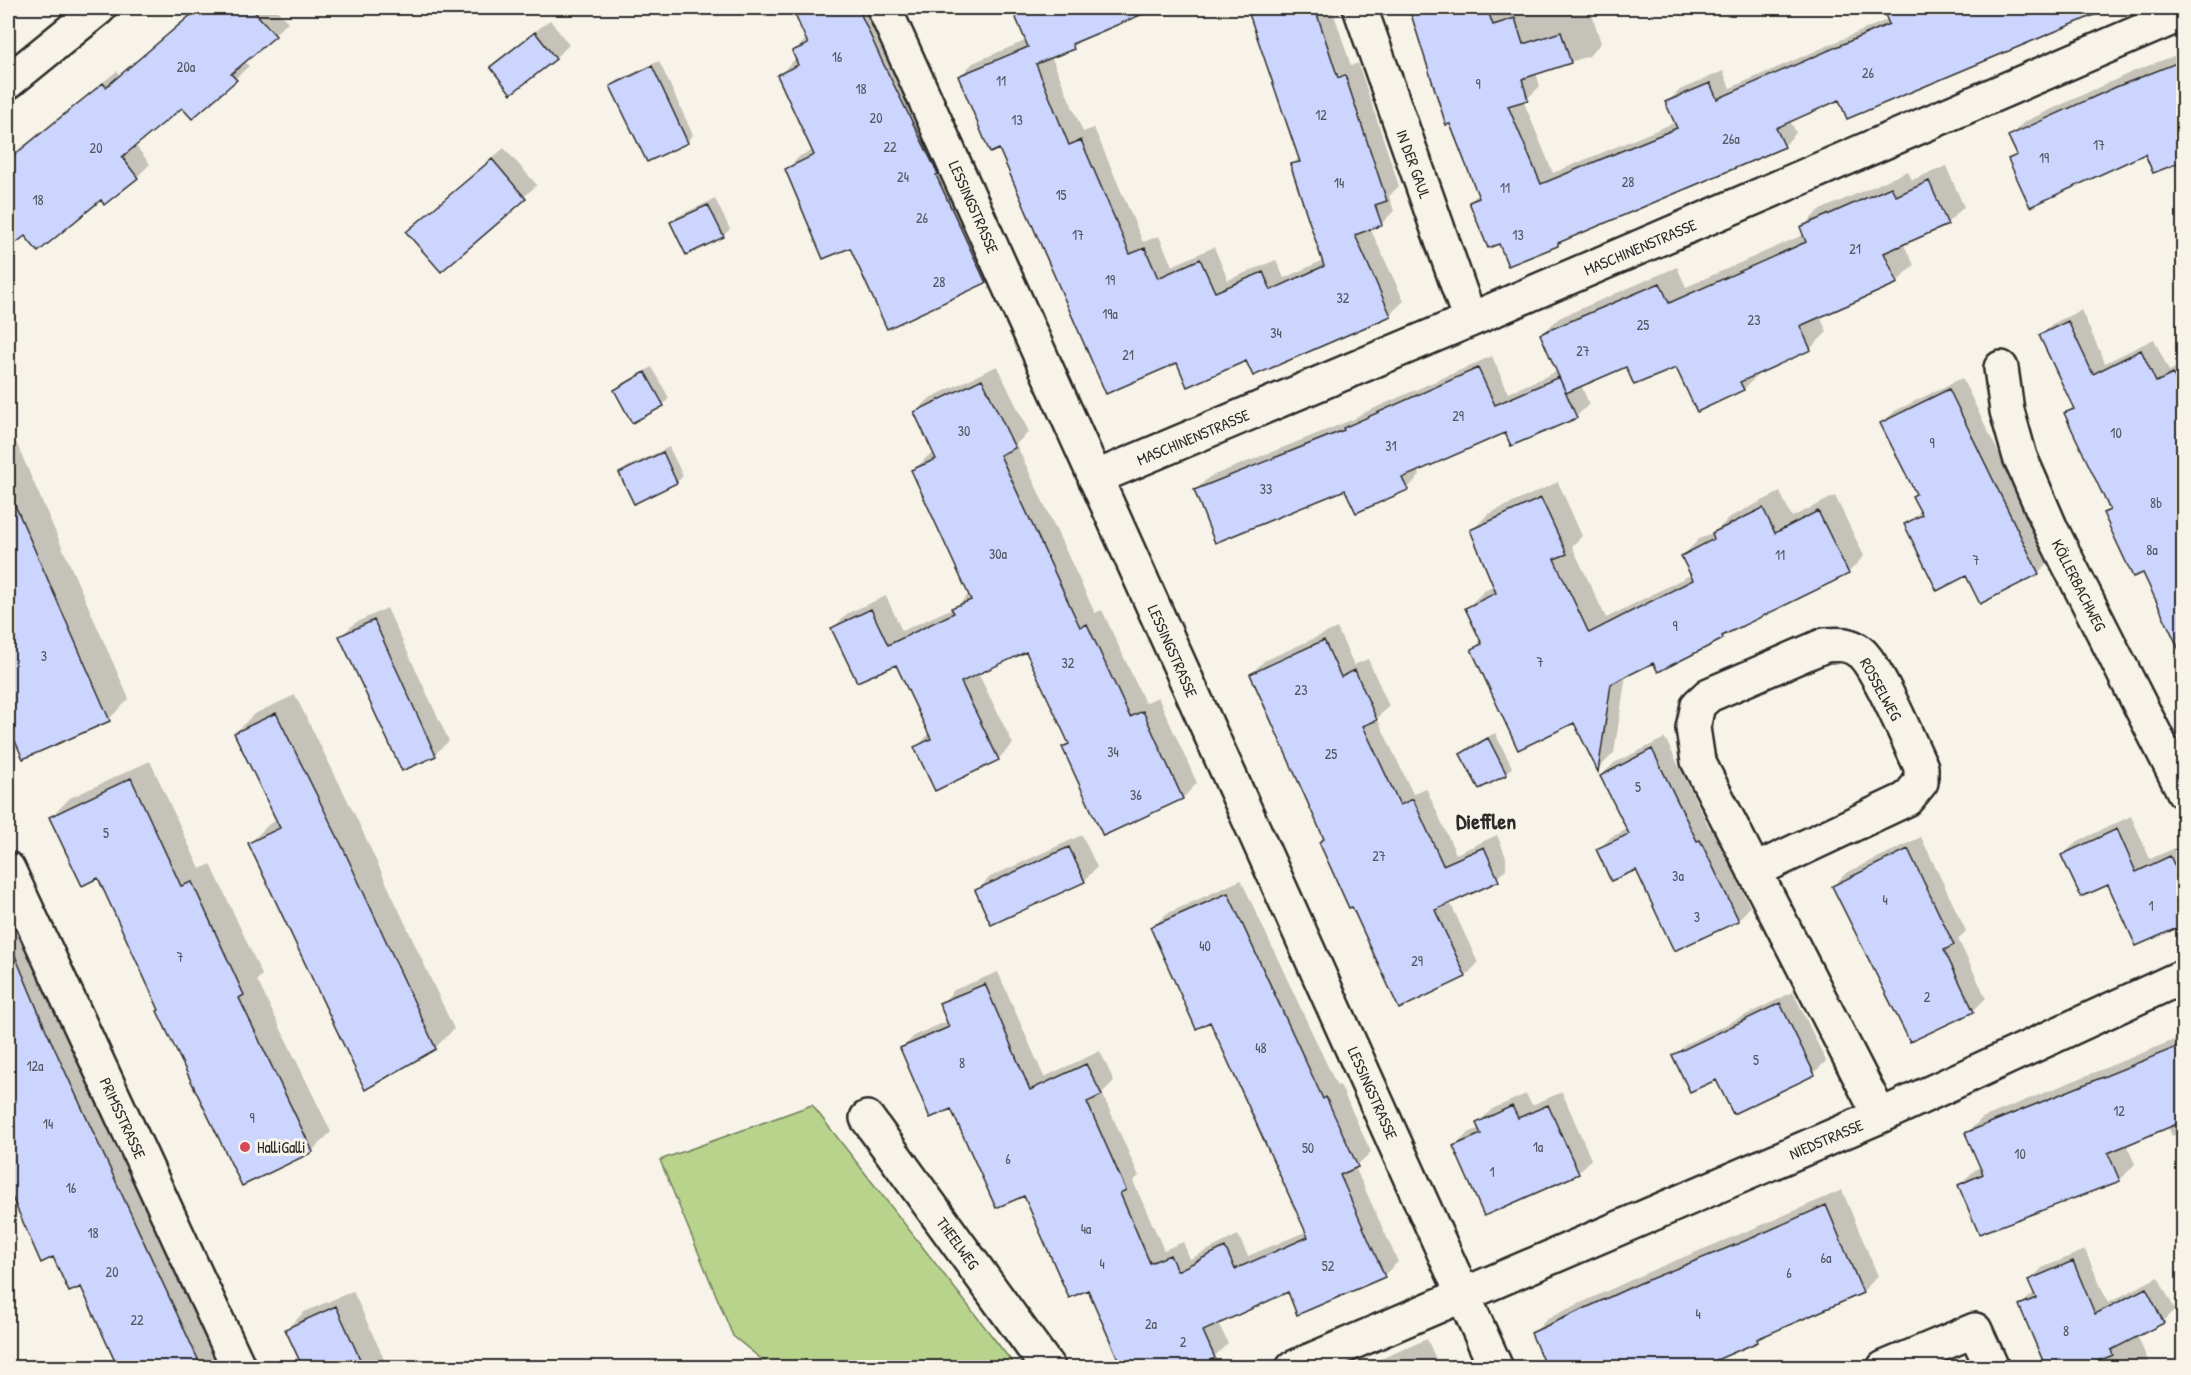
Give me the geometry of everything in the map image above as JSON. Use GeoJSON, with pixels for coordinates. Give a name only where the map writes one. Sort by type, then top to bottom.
{"type":"FeatureCollection","features":[{"type":"Feature","properties":{"kind":"street"},"geometry":{"type":"LineString","coordinates":[[8,82],[99,8]]}},
{"type":"Feature","properties":{"kind":"street","name":"LESSINGSTRASSE"},"geometry":{"type":"LineString","coordinates":[[884,8],[1496,1368]]}},
{"type":"Feature","properties":{"kind":"street","name":"IN DER GAUL"},"geometry":{"type":"LineString","coordinates":[[1360,8],[1470,320]]}},
{"type":"Feature","properties":{"kind":"street","name":"MASCHINENSTRASSE"},"geometry":{"type":"LineString","coordinates":[[1095,478],[1470,320],[2184,13]]}},
{"type":"Feature","properties":{"kind":"street","name":"KÖLLERBACHWEG"},"geometry":{"type":"LineString","coordinates":[[2001,368],[2007,411],[2020,457],[2047,520],[2184,792]]}},
{"type":"Feature","properties":{"kind":"street","name":"ROSSELWEG"},"geometry":{"type":"LineString","coordinates":[[1754,871],[1907,799],[1921,782],[1922,767],[1873,668],[1862,653],[1844,643],[1825,645],[1709,695],[1698,705],[1693,728],[1698,761],[1754,871],[1880,1116]]}},
{"type":"Feature","properties":{"kind":"street","name":"PRIMSSTRASSE"},"geometry":{"type":"LineString","coordinates":[[8,869],[239,1368]]}},
{"type":"Feature","properties":{"kind":"street","name":"NIEDSTRASSE"},"geometry":{"type":"LineString","coordinates":[[1293,1368],[1880,1116],[2184,976]]}},
{"type":"Feature","properties":{"kind":"street","name":"THEELWEG"},"geometry":{"type":"LineString","coordinates":[[867,1118],[1048,1368]]}},
{"type":"Feature","properties":{"kind":"street"},"geometry":{"type":"LineString","coordinates":[[1884,1368],[1975,1330],[1992,1368]]}},
{"type":"Feature","properties":{"kind":"green space"},"geometry":{"type":"Polygon","coordinates":[[[812,1105],[1016,1367],[771,1367],[733,1336],[660,1160],[812,1105]]]}},
{"type":"Feature","properties":{"kind":"building"},"geometry":{"type":"Polygon","coordinates":[[[199,8],[251,8],[276,36],[231,74],[237,80],[192,119],[182,108],[122,157],[138,178],[104,205],[101,200],[38,252],[25,236],[8,249],[8,160],[103,83],[106,87],[199,8]]]}},
{"type":"Feature","properties":{"kind":"building"},"geometry":{"type":"Polygon","coordinates":[[[792,8],[858,8],[938,174],[936,175],[986,283],[887,329],[850,248],[823,259],[785,169],[814,155],[777,75],[798,65],[792,51],[808,44],[792,8]]]}},
{"type":"Feature","properties":{"kind":"building"},"geometry":{"type":"Polygon","coordinates":[[[1012,8],[1157,8],[1072,44],[1074,49],[1036,64],[1069,145],[1081,140],[1130,254],[1145,248],[1158,278],[1200,259],[1215,292],[1263,272],[1271,290],[1324,266],[1290,164],[1300,162],[1247,8],[1315,8],[1338,78],[1345,75],[1387,201],[1375,205],[1382,225],[1355,235],[1391,316],[1253,376],[1246,361],[1187,387],[1177,363],[1106,394],[999,149],[990,153],[958,76],[1028,47],[1012,8]]]}},
{"type":"Feature","properties":{"kind":"building"},"geometry":{"type":"Polygon","coordinates":[[[1409,8],[1487,8],[1493,25],[1515,18],[1523,44],[1561,32],[1571,63],[1522,79],[1528,100],[1508,106],[1541,184],[1677,128],[1665,102],[1710,83],[1717,99],[1889,24],[1882,8],[2111,8],[1847,119],[1839,100],[1776,128],[1785,147],[1508,266],[1499,244],[1488,248],[1469,202],[1479,198],[1450,124],[1446,125],[1409,8]]]}},
{"type":"Feature","properties":{"kind":"building"},"geometry":{"type":"Polygon","coordinates":[[[535,32],[556,59],[511,94],[490,67],[535,32]]]}},
{"type":"Feature","properties":{"kind":"building"},"geometry":{"type":"Polygon","coordinates":[[[2184,60],[2184,161],[2153,173],[2145,154],[2030,207],[2008,159],[2017,155],[2008,136],[2116,87],[2184,60]]]}},
{"type":"Feature","properties":{"kind":"building"},"geometry":{"type":"Polygon","coordinates":[[[652,66],[688,143],[647,162],[610,86],[652,66]]]}},
{"type":"Feature","properties":{"kind":"building"},"geometry":{"type":"Polygon","coordinates":[[[492,159],[526,199],[441,272],[406,232],[492,159]]]}},
{"type":"Feature","properties":{"kind":"building"},"geometry":{"type":"Polygon","coordinates":[[[1929,181],[1948,225],[1884,253],[1898,283],[1800,326],[1811,350],[1740,382],[1744,390],[1697,412],[1676,368],[1634,385],[1626,367],[1566,393],[1540,334],[1660,283],[1669,303],[1806,242],[1800,227],[1891,187],[1896,196],[1929,181]]]}},
{"type":"Feature","properties":{"kind":"building"},"geometry":{"type":"Polygon","coordinates":[[[708,205],[724,237],[686,255],[670,222],[708,205]]]}},
{"type":"Feature","properties":{"kind":"building"},"geometry":{"type":"Polygon","coordinates":[[[2068,321],[2093,374],[2141,350],[2156,382],[2173,374],[2184,397],[2184,660],[2143,573],[2133,577],[2103,513],[2110,510],[2064,413],[2074,409],[2039,335],[2068,321]]]}},
{"type":"Feature","properties":{"kind":"building"},"geometry":{"type":"Polygon","coordinates":[[[1478,368],[1495,405],[1559,377],[1577,418],[1511,446],[1505,433],[1402,478],[1408,490],[1356,513],[1345,490],[1215,543],[1194,490],[1344,430],[1343,428],[1478,368]]]}},
{"type":"Feature","properties":{"kind":"building"},"geometry":{"type":"Polygon","coordinates":[[[645,372],[664,406],[632,423],[614,390],[645,372]]]}},
{"type":"Feature","properties":{"kind":"building"},"geometry":{"type":"Polygon","coordinates":[[[982,379],[1015,448],[1000,455],[1080,627],[1087,624],[1130,717],[1143,711],[1183,799],[1103,836],[1062,747],[1069,744],[1026,652],[961,682],[999,760],[935,791],[914,747],[931,739],[896,665],[857,682],[831,628],[871,609],[888,645],[954,613],[951,608],[971,600],[911,470],[936,459],[914,412],[982,379]]]}},
{"type":"Feature","properties":{"kind":"building"},"geometry":{"type":"Polygon","coordinates":[[[1949,389],[2039,574],[1980,604],[1966,576],[1937,591],[1904,524],[1922,515],[1912,496],[1916,494],[1880,423],[1949,389]]]}},
{"type":"Feature","properties":{"kind":"building"},"geometry":{"type":"Polygon","coordinates":[[[663,452],[677,483],[634,504],[619,473],[663,452]]]}},
{"type":"Feature","properties":{"kind":"building"},"geometry":{"type":"Polygon","coordinates":[[[8,489],[110,721],[23,759],[8,725],[8,489]]]}},
{"type":"Feature","properties":{"kind":"building"},"geometry":{"type":"Polygon","coordinates":[[[1541,498],[1567,554],[1554,559],[1589,633],[1693,580],[1681,556],[1714,539],[1712,533],[1763,508],[1775,533],[1818,511],[1849,574],[1722,636],[1723,639],[1658,672],[1653,663],[1611,684],[1598,772],[1574,723],[1518,750],[1471,649],[1482,644],[1465,608],[1496,593],[1470,530],[1541,498]]]}},
{"type":"Feature","properties":{"kind":"building"},"geometry":{"type":"Polygon","coordinates":[[[374,620],[436,756],[402,771],[339,636],[374,620]]]}},
{"type":"Feature","properties":{"kind":"building"},"geometry":{"type":"Polygon","coordinates":[[[1324,640],[1341,677],[1355,670],[1377,720],[1363,726],[1400,805],[1413,799],[1443,865],[1484,847],[1499,881],[1435,910],[1466,977],[1399,1009],[1319,842],[1324,839],[1250,674],[1324,640]]]}},
{"type":"Feature","properties":{"kind":"building"},"geometry":{"type":"Polygon","coordinates":[[[276,713],[343,848],[436,1049],[365,1090],[248,843],[280,828],[234,733],[276,713]]]}},
{"type":"Feature","properties":{"kind":"building"},"geometry":{"type":"Polygon","coordinates":[[[1488,738],[1507,775],[1479,789],[1460,754],[1488,738]]]}},
{"type":"Feature","properties":{"kind":"building"},"geometry":{"type":"Polygon","coordinates":[[[1652,749],[1739,921],[1674,951],[1636,870],[1611,881],[1596,849],[1629,834],[1600,776],[1652,749]]]}},
{"type":"Feature","properties":{"kind":"building"},"geometry":{"type":"Polygon","coordinates":[[[131,778],[181,886],[192,882],[244,995],[239,998],[313,1152],[242,1186],[157,1011],[159,1010],[98,878],[82,886],[49,817],[131,778]]]}},
{"type":"Feature","properties":{"kind":"building"},"geometry":{"type":"Polygon","coordinates":[[[2117,829],[2136,872],[2170,856],[2184,886],[2184,925],[2136,946],[2108,885],[2081,897],[2061,855],[2117,829]]]}},
{"type":"Feature","properties":{"kind":"building"},"geometry":{"type":"Polygon","coordinates":[[[1069,847],[1085,882],[991,925],[975,890],[1069,847]]]}},
{"type":"Feature","properties":{"kind":"building"},"geometry":{"type":"Polygon","coordinates":[[[1908,849],[1954,945],[1944,950],[1974,1012],[1910,1042],[1832,886],[1908,849]]]}},
{"type":"Feature","properties":{"kind":"building"},"geometry":{"type":"Polygon","coordinates":[[[1228,893],[1323,1099],[1326,1097],[1358,1167],[1340,1175],[1385,1277],[1297,1315],[1288,1292],[1203,1331],[1215,1358],[1194,1368],[1122,1368],[1088,1290],[1069,1298],[1024,1196],[996,1208],[951,1109],[930,1118],[900,1048],[949,1027],[939,1003],[985,984],[1030,1090],[1086,1064],[1102,1095],[1087,1102],[1126,1190],[1120,1193],[1150,1263],[1170,1255],[1177,1271],[1225,1247],[1235,1269],[1308,1237],[1210,1022],[1196,1029],[1150,927],[1228,893]]]}},
{"type":"Feature","properties":{"kind":"building"},"geometry":{"type":"Polygon","coordinates":[[[8,939],[46,1030],[202,1368],[118,1368],[81,1287],[69,1292],[53,1257],[41,1263],[8,1188],[8,939]]]}},
{"type":"Feature","properties":{"kind":"building"},"geometry":{"type":"Polygon","coordinates":[[[1780,1003],[1815,1075],[1733,1114],[1716,1080],[1690,1092],[1672,1055],[1780,1003]]]}},
{"type":"Feature","properties":{"kind":"building"},"geometry":{"type":"Polygon","coordinates":[[[2184,1044],[2184,1121],[2108,1153],[2120,1181],[1979,1234],[1958,1185],[1983,1174],[1965,1133],[2184,1044]]]}},
{"type":"Feature","properties":{"kind":"building"},"geometry":{"type":"Polygon","coordinates":[[[1548,1105],[1579,1174],[1484,1216],[1453,1146],[1481,1134],[1476,1123],[1512,1106],[1518,1118],[1548,1105]]]}},
{"type":"Feature","properties":{"kind":"building"},"geometry":{"type":"Polygon","coordinates":[[[1826,1205],[1863,1293],[1757,1339],[1758,1342],[1698,1368],[1546,1368],[1531,1333],[1638,1284],[1826,1205]]]}},
{"type":"Feature","properties":{"kind":"building"},"geometry":{"type":"Polygon","coordinates":[[[2073,1261],[2095,1314],[2146,1288],[2164,1323],[2111,1350],[2113,1355],[2082,1368],[2046,1368],[2019,1305],[2036,1298],[2028,1280],[2073,1261]]]}},
{"type":"Feature","properties":{"kind":"building"},"geometry":{"type":"Polygon","coordinates":[[[336,1306],[364,1368],[303,1368],[285,1329],[336,1306]]]}},
{"type":"Feature","properties":{"kind":"place","name":"HalliGalli"},"geometry":{"type":"Point","coordinates":[245,1147]}},
{"type":"Feature","properties":{"kind":"district","name":"Diefflen"},"geometry":{"type":"Point","coordinates":[1486,821]}}]}
